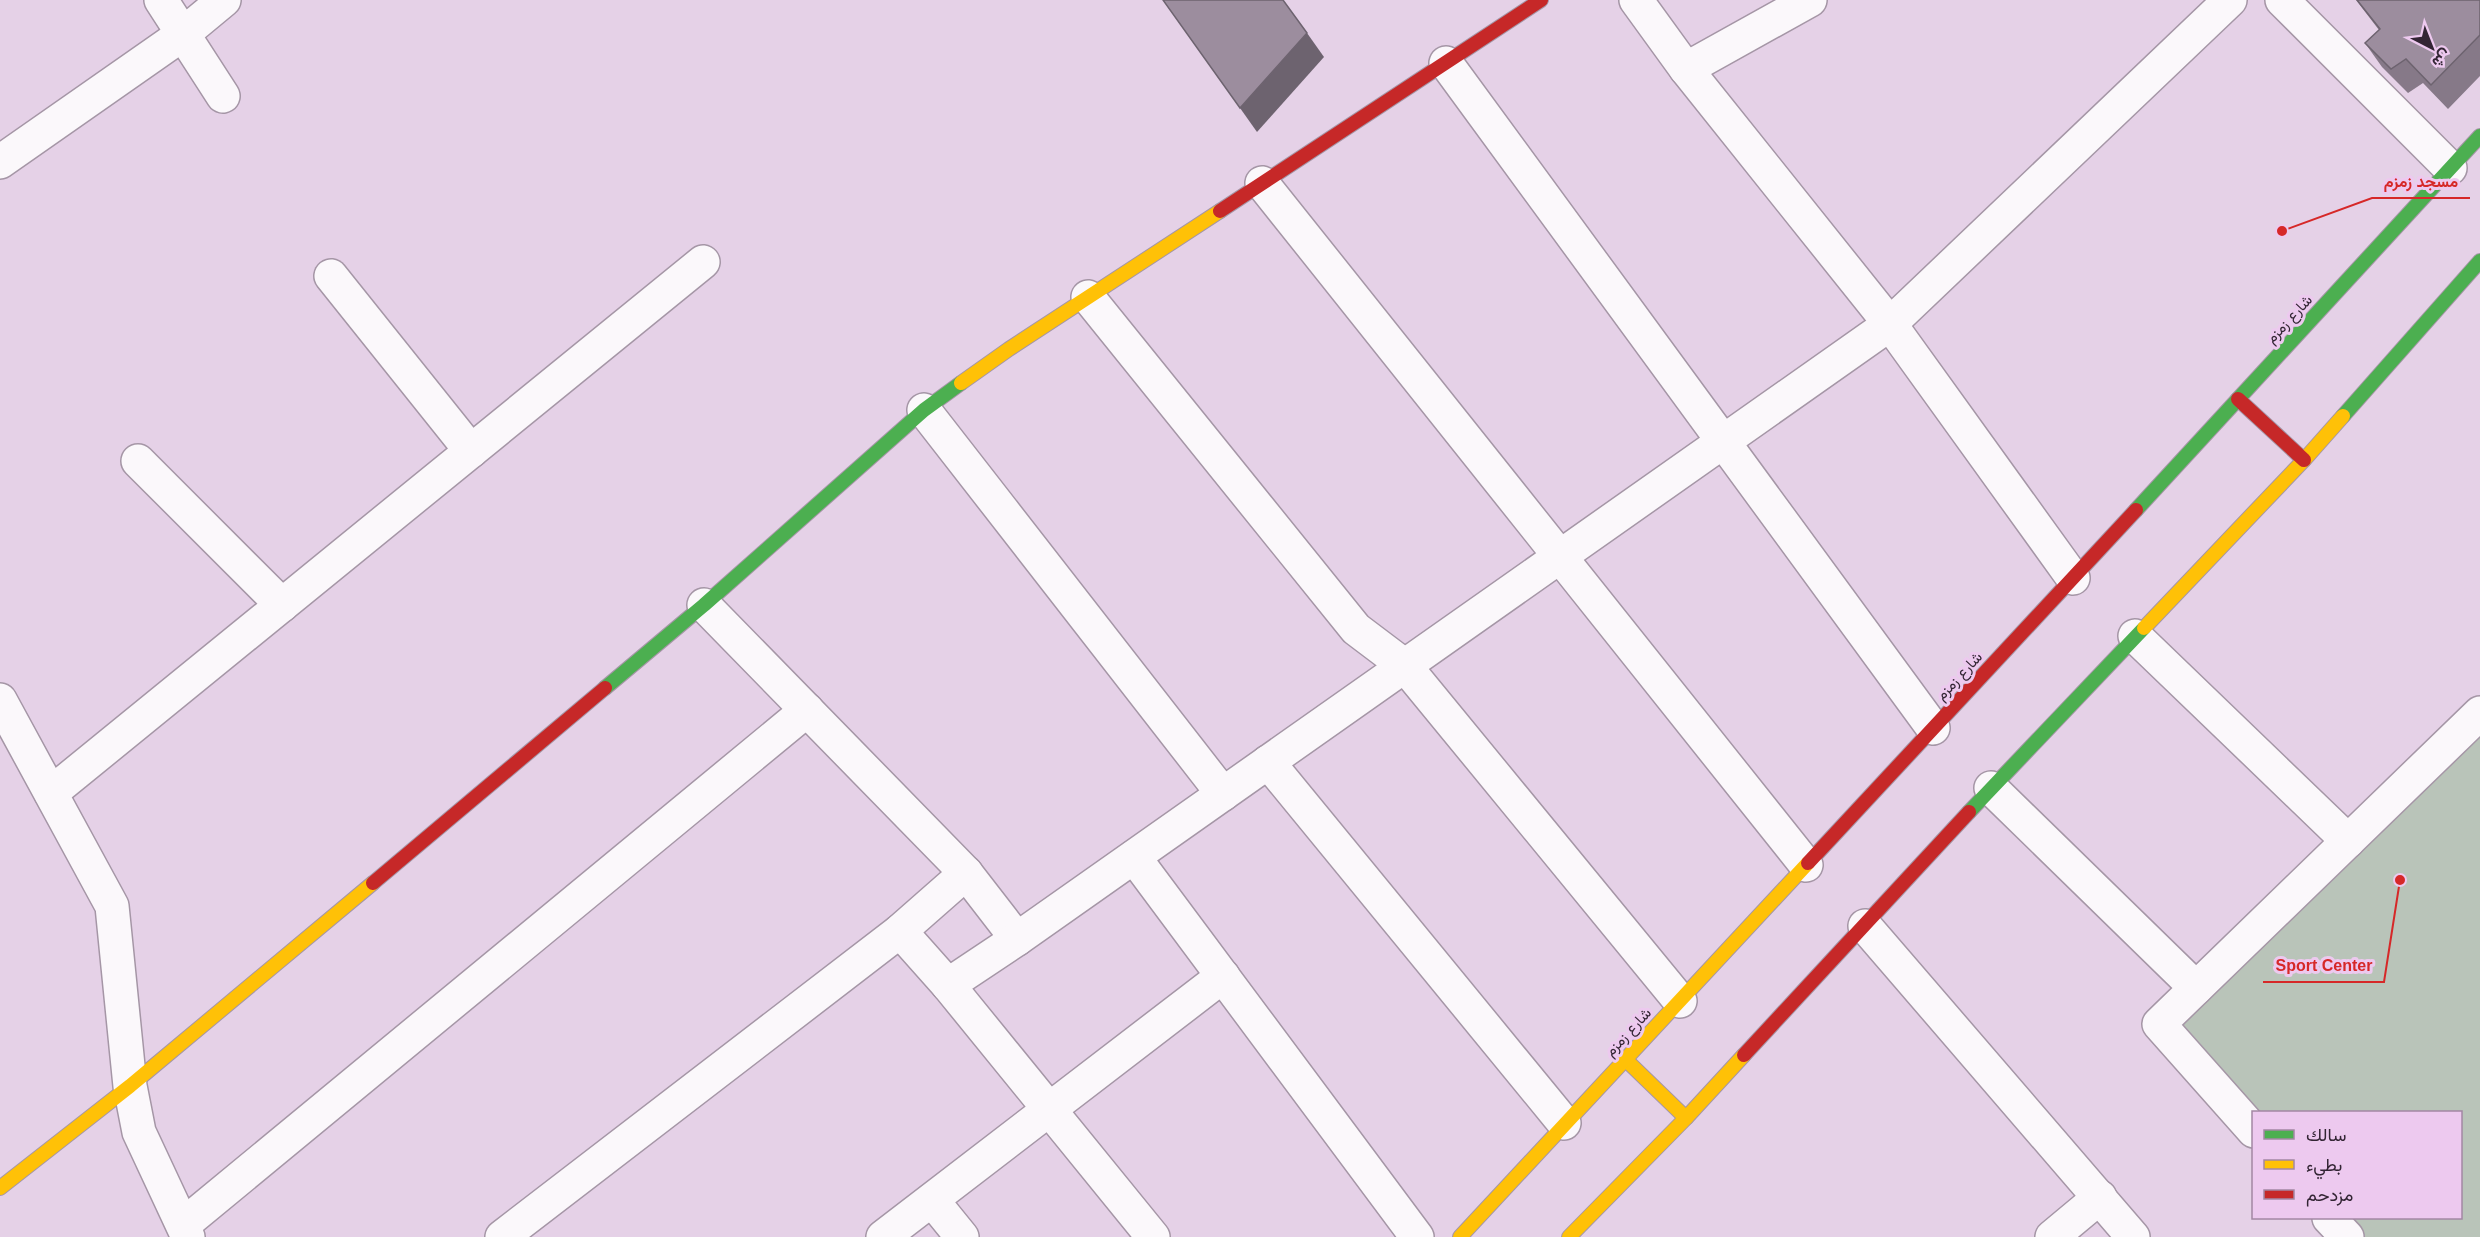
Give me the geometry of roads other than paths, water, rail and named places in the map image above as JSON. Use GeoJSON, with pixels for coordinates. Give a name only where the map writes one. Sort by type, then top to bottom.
{"type":"FeatureCollection","features":[{"type":"Feature","properties":{"kind":"main road"},"geometry":{"type":"LineString","coordinates":[[0,1188],[130,1086],[704,605],[924,410],[1088,297],[1541,0]]}},
{"type":"Feature","properties":{"kind":"main road","name":"شارع زمزم"},"geometry":{"type":"LineString","coordinates":[[1460,1237],[2073,578],[2480,136]]}},
{"type":"Feature","properties":{"kind":"main road"},"geometry":{"type":"LineString","coordinates":[[1569,1237],[1686,1118],[1991,788],[2304,460],[2480,261]]}},
{"type":"Feature","properties":{"kind":"main road"},"geometry":{"type":"LineString","coordinates":[[2238,399],[2304,460]]}},
{"type":"Feature","properties":{"kind":"main road"},"geometry":{"type":"LineString","coordinates":[[1625,1059],[1686,1118]]}},
{"type":"Feature","properties":{"kind":"street"},"geometry":{"type":"LineString","coordinates":[[161,0],[223,96]]}},
{"type":"Feature","properties":{"kind":"street"},"geometry":{"type":"LineString","coordinates":[[0,162],[183,34],[224,0]]}},
{"type":"Feature","properties":{"kind":"street"},"geometry":{"type":"LineString","coordinates":[[1636,0],[1686,69],[1890,324],[2073,578]]}},
{"type":"Feature","properties":{"kind":"street"},"geometry":{"type":"LineString","coordinates":[[1686,69],[1810,0]]}},
{"type":"Feature","properties":{"kind":"street"},"geometry":{"type":"LineString","coordinates":[[948,985],[1017,939],[1890,324],[2230,0]]}},
{"type":"Feature","properties":{"kind":"street"},"geometry":{"type":"LineString","coordinates":[[2282,0],[2450,168]]}},
{"type":"Feature","properties":{"kind":"street"},"geometry":{"type":"LineString","coordinates":[[1446,63],[1933,729]]}},
{"type":"Feature","properties":{"kind":"street"},"geometry":{"type":"LineString","coordinates":[[1262,183],[1806,865]]}},
{"type":"Feature","properties":{"kind":"street"},"geometry":{"type":"LineString","coordinates":[[51,793],[703,262]]}},
{"type":"Feature","properties":{"kind":"street"},"geometry":{"type":"LineString","coordinates":[[331,276],[471,451]]}},
{"type":"Feature","properties":{"kind":"street"},"geometry":{"type":"LineString","coordinates":[[1088,297],[1356,629],[1405,666],[1680,1001]]}},
{"type":"Feature","properties":{"kind":"street"},"geometry":{"type":"LineString","coordinates":[[924,410],[1223,794]]}},
{"type":"Feature","properties":{"kind":"street"},"geometry":{"type":"LineString","coordinates":[[138,461],[282,605]]}},
{"type":"Feature","properties":{"kind":"street"},"geometry":{"type":"LineString","coordinates":[[704,605],[966,873],[1017,939]]}},
{"type":"Feature","properties":{"kind":"street"},"geometry":{"type":"LineString","coordinates":[[2135,636],[2348,841]]}},
{"type":"Feature","properties":{"kind":"street"},"geometry":{"type":"LineString","coordinates":[[0,700],[112,906],[130,1086],[139,1132],[185,1231],[807,710]]}},
{"type":"Feature","properties":{"kind":"street"},"geometry":{"type":"LineString","coordinates":[[2252,1130],[2159,1024],[2480,713]]}},
{"type":"Feature","properties":{"kind":"street"},"geometry":{"type":"LineString","coordinates":[[1268,762],[1564,1123]]}},
{"type":"Feature","properties":{"kind":"street"},"geometry":{"type":"LineString","coordinates":[[1991,788],[2196,988]]}},
{"type":"Feature","properties":{"kind":"street"},"geometry":{"type":"LineString","coordinates":[[1134,856],[1417,1237]]}},
{"type":"Feature","properties":{"kind":"street"},"geometry":{"type":"LineString","coordinates":[[502,1237],[900,931],[966,873]]}},
{"type":"Feature","properties":{"kind":"street"},"geometry":{"type":"LineString","coordinates":[[1865,926],[2133,1237]]}},
{"type":"Feature","properties":{"kind":"street"},"geometry":{"type":"LineString","coordinates":[[900,931],[948,985],[1153,1237]]}},
{"type":"Feature","properties":{"kind":"street"},"geometry":{"type":"LineString","coordinates":[[883,1237],[1223,976]]}},
{"type":"Feature","properties":{"kind":"street"},"geometry":{"type":"LineString","coordinates":[[2052,1237],[2100,1197]]}},
{"type":"Feature","properties":{"kind":"street"},"geometry":{"type":"LineString","coordinates":[[932,1200],[962,1237]]}},
{"type":"Feature","properties":{"kind":"street"},"geometry":{"type":"LineString","coordinates":[[2331,1219],[2347,1237]]}},
{"type":"Feature","properties":{"kind":"place","name":"مسجد زمزم"},"geometry":{"type":"Point","coordinates":[2282,231]}},
{"type":"Feature","properties":{"kind":"place","name":"Sport Center"},"geometry":{"type":"Point","coordinates":[2400,880]}}]}
